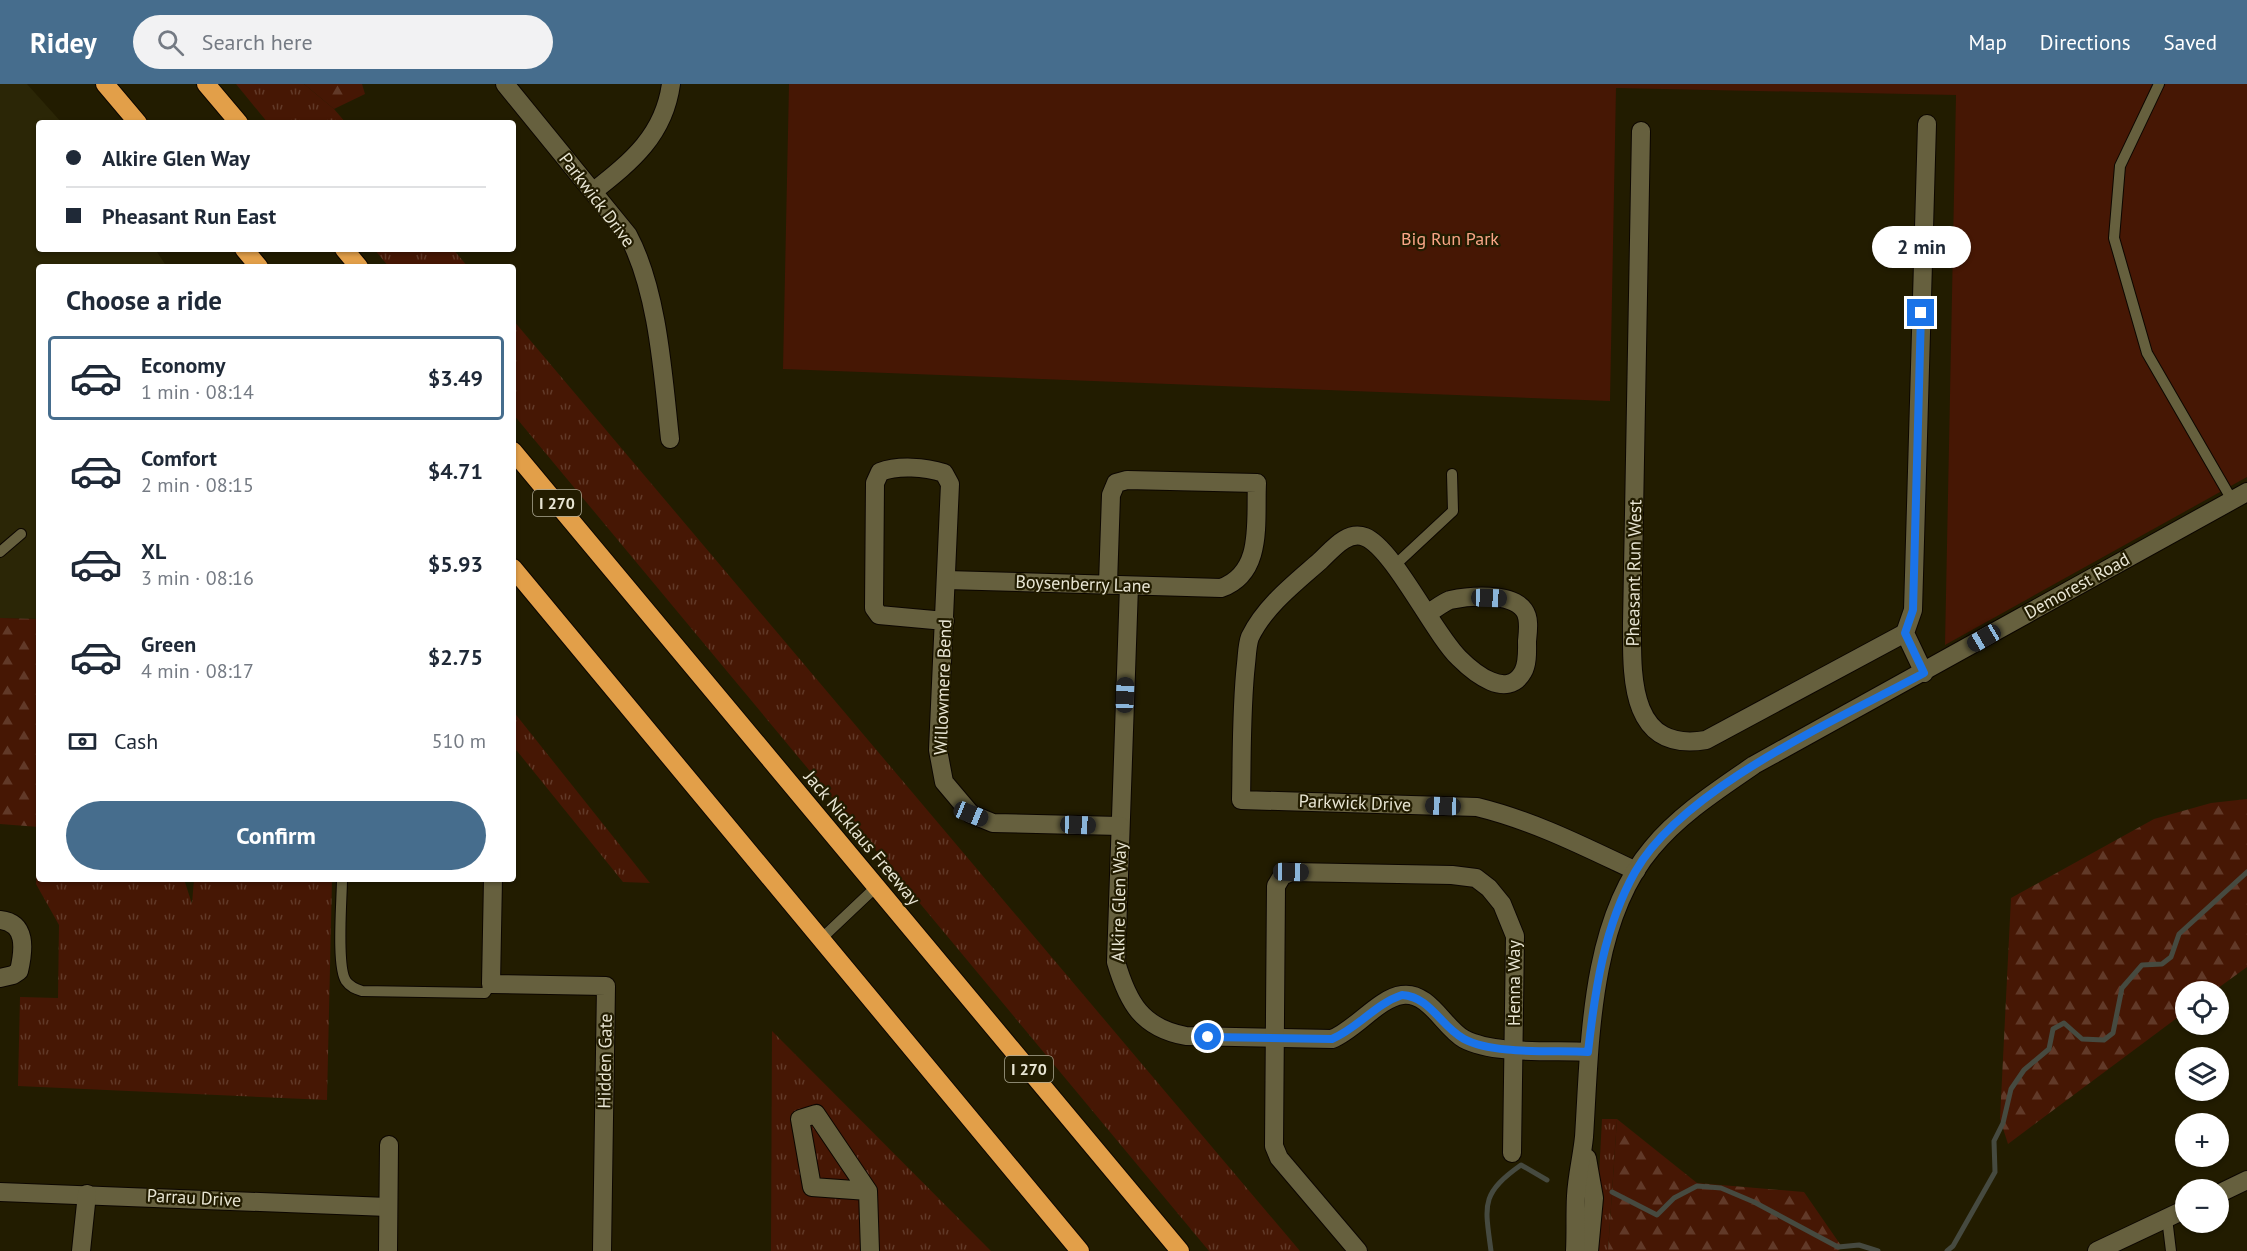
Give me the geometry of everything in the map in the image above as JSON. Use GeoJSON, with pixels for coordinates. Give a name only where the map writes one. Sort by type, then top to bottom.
{"type":"FeatureCollection","features":[{"type":"Feature","properties":{"kind":"highway"},"geometry":{"type":"LineString","coordinates":[[105,84],[135,120]]}},
{"type":"Feature","properties":{"kind":"highway"},"geometry":{"type":"LineString","coordinates":[[206,84],[236,120]]}},
{"type":"Feature","properties":{"kind":"highway"},"geometry":{"type":"LineString","coordinates":[[247,252],[257,264]]}},
{"type":"Feature","properties":{"kind":"highway"},"geometry":{"type":"LineString","coordinates":[[346,252],[356,264]]}},
{"type":"Feature","properties":{"kind":"highway","name":"Jack Nicklaus Freeway"},"geometry":{"type":"LineString","coordinates":[[516,455],[1180,1251]]}},
{"type":"Feature","properties":{"kind":"highway"},"geometry":{"type":"LineString","coordinates":[[516,572],[1080,1251]]}},
{"type":"Feature","properties":{"kind":"street","name":"Parkwick Drive"},"geometry":{"type":"LineString","coordinates":[[504,84],[594,191],[628,235],[640,257],[649,286],[670,439]]}},
{"type":"Feature","properties":{"kind":"street"},"geometry":{"type":"LineString","coordinates":[[594,191],[630,162],[650,141],[667,106],[671,84]]}},
{"type":"Feature","properties":{"kind":"street"},"geometry":{"type":"LineString","coordinates":[[1924,673],[1905,633],[1913,610],[1927,124]]}},
{"type":"Feature","properties":{"kind":"street","name":"Pheasant Run West"},"geometry":{"type":"LineString","coordinates":[[1641,131],[1632,623],[1632,677],[1637,704],[1653,726],[1663,734],[1686,742],[1706,740],[1905,633]]}},
{"type":"Feature","properties":{"kind":"street","name":"Willowmere Bend"},"geometry":{"type":"LineString","coordinates":[[945,621],[893,618],[879,615],[874,608],[875,483],[880,472],[890,468],[932,469],[944,473],[950,484],[945,621],[938,750],[944,782],[971,814],[993,823],[1120,826]]}},
{"type":"Feature","properties":{"kind":"street","name":"Boysenberry Lane"},"geometry":{"type":"LineString","coordinates":[[946,580],[1221,588],[1233,584],[1247,569],[1254,554],[1257,483],[1128,480],[1116,483],[1111,495],[1108,584]]}},
{"type":"Feature","properties":{"kind":"street","name":"Demorest Road"},"geometry":{"type":"LineString","coordinates":[[1575,1251],[1576,1195],[1584,1140],[1588,1052],[1603,957],[1622,899],[1636,871],[1669,829],[1709,796],[1754,765],[1924,673],[2240,496]]}},
{"type":"Feature","properties":{"kind":"street","name":"Parkwick Drive"},"geometry":{"type":"LineString","coordinates":[[1394,566],[1365,537],[1358,535],[1342,541],[1278,599],[1250,638],[1244,686],[1241,800],[1477,807],[1552,830],[1636,871]]}},
{"type":"Feature","properties":{"kind":"street"},"geometry":{"type":"LineString","coordinates":[[1394,566],[1427,614],[1458,658],[1489,681],[1502,685],[1515,681],[1523,671],[1528,623],[1525,611],[1516,602],[1504,599],[1474,598],[1449,601],[1427,614]]}},
{"type":"Feature","properties":{"kind":"street","name":"Alkire Glen Way"},"geometry":{"type":"LineString","coordinates":[[1129,586],[1116,962],[1134,1008],[1149,1023],[1166,1033],[1275,1040],[1332,1039],[1346,1033],[1383,1004],[1402,995],[1422,1000],[1465,1039],[1482,1045],[1588,1052]]}},
{"type":"Feature","properties":{"kind":"street","name":"Henna Way"},"geometry":{"type":"LineString","coordinates":[[1275,1040],[1276,886],[1282,876],[1291,872],[1452,875],[1476,878],[1502,904],[1515,936],[1512,1153]]}},
{"type":"Feature","properties":{"kind":"street"},"geometry":{"type":"LineString","coordinates":[[491,984],[493,882]]}},
{"type":"Feature","properties":{"kind":"street"},"geometry":{"type":"LineString","coordinates":[[0,920],[12,922],[21,934],[19,970],[13,975],[0,978]]}},
{"type":"Feature","properties":{"kind":"street","name":"Hidden Gate"},"geometry":{"type":"LineString","coordinates":[[491,984],[606,986],[602,1251]]}},
{"type":"Feature","properties":{"kind":"street"},"geometry":{"type":"LineString","coordinates":[[1275,1040],[1274,1146],[1279,1158],[1358,1251]]}},
{"type":"Feature","properties":{"kind":"street"},"geometry":{"type":"LineString","coordinates":[[868,1191],[812,1187],[800,1119],[816,1114],[868,1191],[870,1251]]}},
{"type":"Feature","properties":{"kind":"street","name":"Demorest Road"},"geometry":{"type":"LineString","coordinates":[[1584,1140],[1594,1198],[1590,1251]]}},
{"type":"Feature","properties":{"kind":"street"},"geometry":{"type":"LineString","coordinates":[[388,1251],[389,1145]]}},
{"type":"Feature","properties":{"kind":"street"},"geometry":{"type":"LineString","coordinates":[[2229,1189],[2247,1180]]}},
{"type":"Feature","properties":{"kind":"street","name":"Parrau Drive"},"geometry":{"type":"LineString","coordinates":[[0,1192],[388,1207]]}},
{"type":"Feature","properties":{"kind":"street"},"geometry":{"type":"LineString","coordinates":[[81,1251],[87,1194]]}},
{"type":"Feature","properties":{"kind":"street"},"geometry":{"type":"LineString","coordinates":[[2097,1251],[2175,1214]]}},
{"type":"Feature","properties":{"kind":"lane"},"geometry":{"type":"LineString","coordinates":[[2159,84],[2120,166],[2114,238],[2147,353],[2240,496]]}},
{"type":"Feature","properties":{"kind":"lane"},"geometry":{"type":"LineString","coordinates":[[1394,566],[1453,511],[1452,474]]}},
{"type":"Feature","properties":{"kind":"lane"},"geometry":{"type":"LineString","coordinates":[[0,552],[21,534]]}},
{"type":"Feature","properties":{"kind":"lane"},"geometry":{"type":"LineString","coordinates":[[342,882],[341,964],[346,982],[353,988],[362,991],[485,993],[491,984]]}},
{"type":"Feature","properties":{"kind":"lane"},"geometry":{"type":"LineString","coordinates":[[821,939],[876,887]]}},
{"type":"Feature","properties":{"kind":"lane"},"geometry":{"type":"LineString","coordinates":[[2167,1218],[2171,1251]]}},
{"type":"Feature","properties":{"kind":"shaded area"},"geometry":{"type":"Polygon","coordinates":[[[0,84],[27,84],[59,120],[36,120],[36,252],[157,252],[165,264],[36,264],[36,619],[0,618],[0,84]]]}},
{"type":"Feature","properties":{"kind":"green space"},"geometry":{"type":"Polygon","coordinates":[[[236,84],[304,84],[343,120],[266,120],[236,84]]]}},
{"type":"Feature","properties":{"kind":"green space"},"geometry":{"type":"Polygon","coordinates":[[[304,84],[362,84],[365,94],[334,109],[304,84]]]}},
{"type":"Feature","properties":{"kind":"green space","name":"Big Run Park"},"geometry":{"type":"Polygon","coordinates":[[[789,84],[2247,84],[2247,477],[1945,645],[1956,95],[1616,88],[1610,401],[783,369],[789,84]]]}},
{"type":"Feature","properties":{"kind":"green space"},"geometry":{"type":"Polygon","coordinates":[[[376,252],[456,252],[466,264],[386,264],[376,252]]]}},
{"type":"Feature","properties":{"kind":"green space"},"geometry":{"type":"Polygon","coordinates":[[[516,324],[1300,1251],[1209,1251],[516,418],[516,324]]]}},
{"type":"Feature","properties":{"kind":"green space"},"geometry":{"type":"Polygon","coordinates":[[[0,618],[36,619],[36,827],[0,824],[0,618]]]}},
{"type":"Feature","properties":{"kind":"green space"},"geometry":{"type":"Polygon","coordinates":[[[516,715],[650,883],[623,882],[516,750],[516,715]]]}},
{"type":"Feature","properties":{"kind":"green space"},"geometry":{"type":"Polygon","coordinates":[[[2247,799],[2247,967],[2228,981],[2175,981],[2175,1019],[2008,1144],[2000,1119],[2011,898],[2154,819],[2211,803],[2247,799]]]}},
{"type":"Feature","properties":{"kind":"green space"},"geometry":{"type":"Polygon","coordinates":[[[36,882],[185,882],[192,904],[194,882],[332,882],[327,1100],[18,1086],[20,997],[58,998],[59,925],[36,882]]]}},
{"type":"Feature","properties":{"kind":"green space"},"geometry":{"type":"Polygon","coordinates":[[[772,1031],[991,1251],[771,1251],[772,1031]]]}},
{"type":"Feature","properties":{"kind":"green space"},"geometry":{"type":"Polygon","coordinates":[[[1602,1119],[1617,1119],[1608,1251],[1595,1251],[1602,1119]]]}},
{"type":"Feature","properties":{"kind":"green space"},"geometry":{"type":"Polygon","coordinates":[[[1617,1119],[1697,1183],[1804,1192],[1842,1247],[1838,1251],[1608,1251],[1617,1119]]]}},
{"type":"Feature","properties":{"kind":"waterway"},"geometry":{"type":"LineString","coordinates":[[1947,1251],[1953,1246],[1995,1172],[1994,1141],[2003,1123],[2011,1089],[2024,1070],[2049,1049],[2053,1029],[2064,1023],[2082,1039],[2104,1040],[2113,1033],[2122,988],[2142,965],[2162,964],[2171,957],[2179,934],[2247,872]]}},
{"type":"Feature","properties":{"kind":"waterway"},"geometry":{"type":"LineString","coordinates":[[1491,1251],[1487,1211],[1488,1202],[1498,1184],[1521,1165],[1547,1180]]}},
{"type":"Feature","properties":{"kind":"waterway"},"geometry":{"type":"LineString","coordinates":[[1612,1192],[1657,1215],[1674,1198],[1697,1186],[1721,1188],[1754,1202],[1838,1247],[1859,1245],[1878,1251]]}},
{"type":"Feature","properties":{"kind":"route"},"geometry":{"type":"LineString","coordinates":[[1208,1037],[1275,1040],[1332,1039],[1346,1033],[1392,998],[1410,995],[1431,1007],[1465,1039],[1482,1045],[1588,1052],[1603,957],[1622,899],[1650,849],[1669,829],[1701,802],[1754,765],[1924,673],[1905,633],[1913,610],[1921,313]]}}]}
